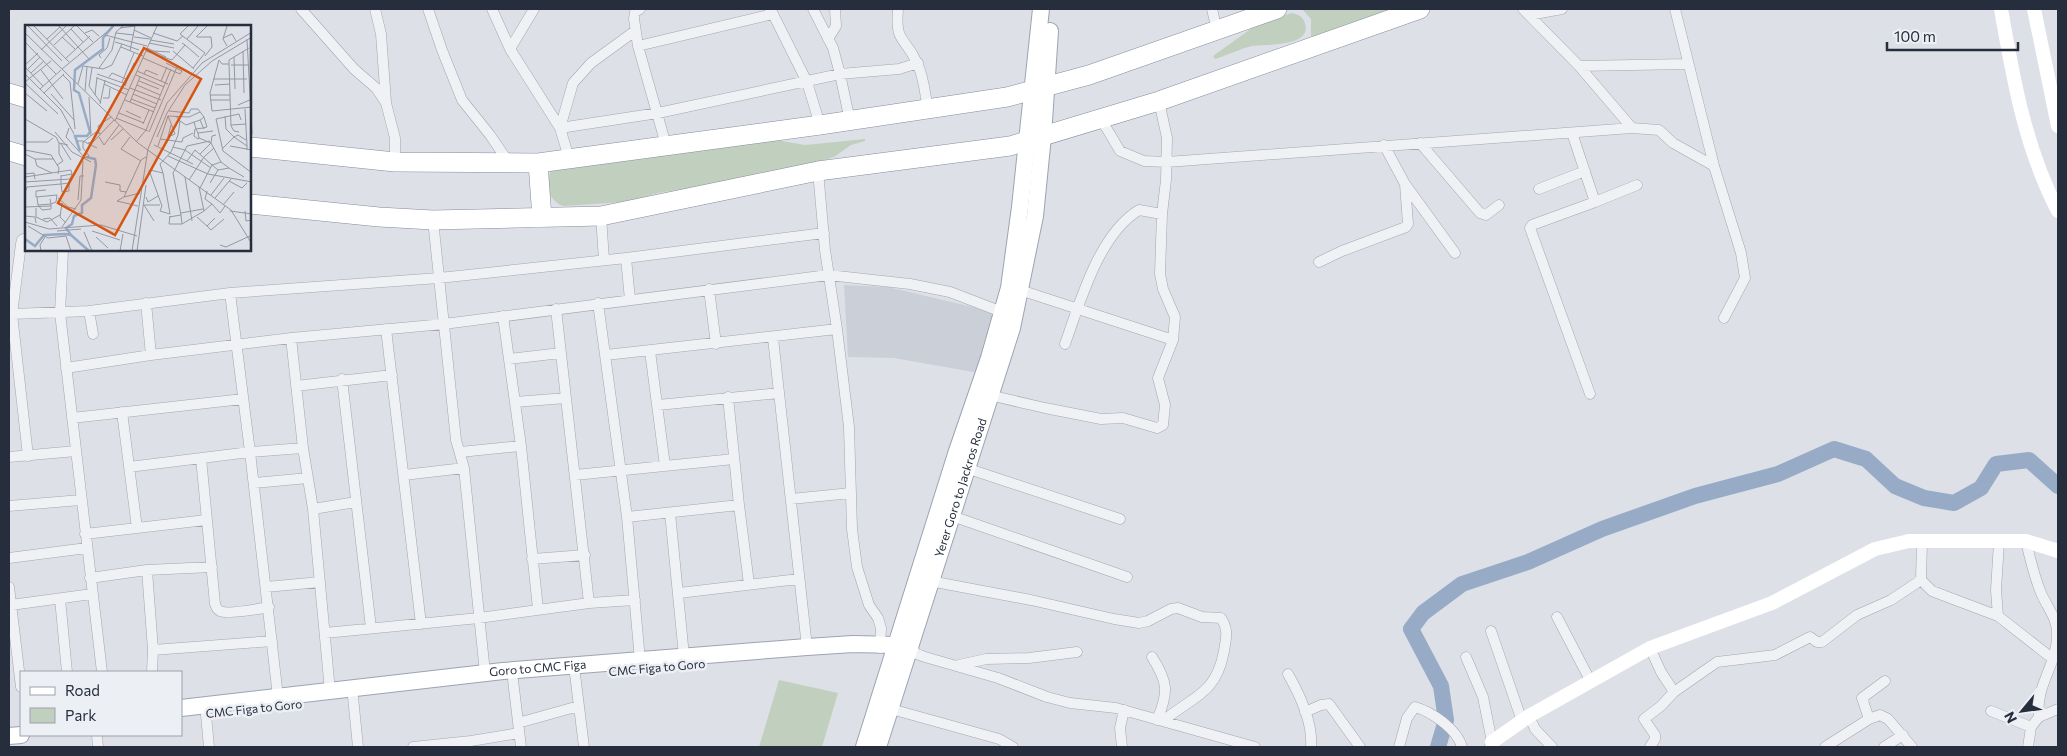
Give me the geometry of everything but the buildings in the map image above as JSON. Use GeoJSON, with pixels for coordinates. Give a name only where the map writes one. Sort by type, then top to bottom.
{"type":"FeatureCollection","features":[{"type":"Feature","properties":{"kind":"highway"},"geometry":{"type":"LineString","coordinates":[[251,147],[395,162],[538,163],[820,126],[1007,97],[1089,75],[1277,9]]}},
{"type":"Feature","properties":{"kind":"highway"},"geometry":{"type":"LineString","coordinates":[[251,204],[379,217],[433,220],[601,216],[818,171],[1010,146],[1159,100],[1420,9]]}},
{"type":"Feature","properties":{"kind":"highway"},"geometry":{"type":"LineString","coordinates":[[9,93],[25,98]]}},
{"type":"Feature","properties":{"kind":"highway"},"geometry":{"type":"LineString","coordinates":[[9,151],[25,156]]}},
{"type":"Feature","properties":{"kind":"highway"},"geometry":{"type":"LineString","coordinates":[[538,163],[542,218]]}},
{"type":"Feature","properties":{"kind":"main road"},"geometry":{"type":"LineString","coordinates":[[864,747],[898,650],[1002,312],[1013,268],[1035,138],[1039,87],[1041,9]]}},
{"type":"Feature","properties":{"kind":"main road"},"geometry":{"type":"LineString","coordinates":[[1039,87],[1051,9]]}},
{"type":"Feature","properties":{"kind":"main road","name":"Yerer Goro to Jackros Road"},"geometry":{"type":"LineString","coordinates":[[898,650],[930,581],[1012,328],[1034,226],[1035,138]]}},
{"type":"Feature","properties":{"kind":"main road","name":"Goro to CMC Figa"},"geometry":{"type":"LineString","coordinates":[[182,708],[256,705],[278,697],[485,673],[619,666],[640,660],[806,646],[898,650]]}},
{"type":"Feature","properties":{"kind":"main road"},"geometry":{"type":"LineString","coordinates":[[878,747],[891,709],[898,650]]}},
{"type":"Feature","properties":{"kind":"main road","name":"CMC Figa to Goro"},"geometry":{"type":"LineString","coordinates":[[182,717],[206,715],[256,705],[575,674],[619,666],[898,650]]}},
{"type":"Feature","properties":{"kind":"street"},"geometry":{"type":"LineString","coordinates":[[301,9],[354,68],[376,88],[386,104]]}},
{"type":"Feature","properties":{"kind":"street"},"geometry":{"type":"LineString","coordinates":[[375,9],[381,34],[386,104],[395,138],[395,162]]}},
{"type":"Feature","properties":{"kind":"street"},"geometry":{"type":"LineString","coordinates":[[428,9],[462,100],[490,135],[508,163]]}},
{"type":"Feature","properties":{"kind":"street"},"geometry":{"type":"LineString","coordinates":[[492,9],[510,49],[560,128],[569,158]]}},
{"type":"Feature","properties":{"kind":"street"},"geometry":{"type":"LineString","coordinates":[[510,49],[534,9]]}},
{"type":"Feature","properties":{"kind":"street"},"geometry":{"type":"LineString","coordinates":[[640,9],[634,12],[635,31],[666,145]]}},
{"type":"Feature","properties":{"kind":"street"},"geometry":{"type":"LineString","coordinates":[[813,9],[828,39],[840,74],[850,121]]}},
{"type":"Feature","properties":{"kind":"street"},"geometry":{"type":"LineString","coordinates":[[828,39],[836,26],[835,9]]}},
{"type":"Feature","properties":{"kind":"street"},"geometry":{"type":"LineString","coordinates":[[898,9],[897,27],[899,36],[918,63],[928,110]]}},
{"type":"Feature","properties":{"kind":"street"},"geometry":{"type":"LineString","coordinates":[[1212,9],[1217,31]]}},
{"type":"Feature","properties":{"kind":"street"},"geometry":{"type":"LineString","coordinates":[[1526,12],[1562,9]]}},
{"type":"Feature","properties":{"kind":"street"},"geometry":{"type":"LineString","coordinates":[[1674,9],[1714,166],[1741,253],[1745,278],[1724,318]]}},
{"type":"Feature","properties":{"kind":"street"},"geometry":{"type":"LineString","coordinates":[[2001,9],[2014,86],[2048,192],[2058,211]]}},
{"type":"Feature","properties":{"kind":"street"},"geometry":{"type":"LineString","coordinates":[[2034,9],[2058,126]]}},
{"type":"Feature","properties":{"kind":"street"},"geometry":{"type":"LineString","coordinates":[[638,46],[772,11],[807,82],[820,126]]}},
{"type":"Feature","properties":{"kind":"street"},"geometry":{"type":"LineString","coordinates":[[1526,12],[1579,66],[1632,128]]}},
{"type":"Feature","properties":{"kind":"street"},"geometry":{"type":"LineString","coordinates":[[560,128],[573,83],[606,52],[635,31]]}},
{"type":"Feature","properties":{"kind":"street"},"geometry":{"type":"LineString","coordinates":[[560,128],[658,113],[840,74],[899,69],[918,63]]}},
{"type":"Feature","properties":{"kind":"street"},"geometry":{"type":"LineString","coordinates":[[1579,66],[1687,64]]}},
{"type":"Feature","properties":{"kind":"street"},"geometry":{"type":"LineString","coordinates":[[989,395],[1101,419],[1123,418],[1157,428],[1163,425],[1166,417],[1165,405],[1158,378],[1173,340],[1175,317],[1163,289],[1160,274],[1167,138],[1159,100]]}},
{"type":"Feature","properties":{"kind":"street"},"geometry":{"type":"LineString","coordinates":[[1101,119],[1120,151],[1144,161],[1167,162],[1632,128],[1658,130],[1674,143],[1714,166]]}},
{"type":"Feature","properties":{"kind":"street"},"geometry":{"type":"LineString","coordinates":[[1572,133],[1595,202]]}},
{"type":"Feature","properties":{"kind":"street"},"geometry":{"type":"LineString","coordinates":[[1420,143],[1480,213],[1486,215],[1499,205]]}},
{"type":"Feature","properties":{"kind":"street"},"geometry":{"type":"LineString","coordinates":[[1384,146],[1405,184],[1455,253]]}},
{"type":"Feature","properties":{"kind":"street"},"geometry":{"type":"LineString","coordinates":[[818,171],[828,275],[849,427],[852,529],[858,567],[870,604],[881,628],[898,650],[998,678],[1047,697],[1070,703],[1083,703],[1124,710],[1255,747]]}},
{"type":"Feature","properties":{"kind":"street"},"geometry":{"type":"LineString","coordinates":[[1539,189],[1585,171]]}},
{"type":"Feature","properties":{"kind":"street"},"geometry":{"type":"LineString","coordinates":[[1319,262],[1342,251],[1406,227],[1408,224],[1405,184]]}},
{"type":"Feature","properties":{"kind":"street"},"geometry":{"type":"LineString","coordinates":[[1590,394],[1530,228],[1532,225],[1637,185]]}},
{"type":"Feature","properties":{"kind":"street"},"geometry":{"type":"LineString","coordinates":[[1065,344],[1105,247],[1117,230],[1131,214],[1139,210],[1162,214]]}},
{"type":"Feature","properties":{"kind":"street"},"geometry":{"type":"LineString","coordinates":[[601,216],[604,260]]}},
{"type":"Feature","properties":{"kind":"street"},"geometry":{"type":"LineString","coordinates":[[433,220],[456,440],[464,468],[485,673]]}},
{"type":"Feature","properties":{"kind":"street"},"geometry":{"type":"LineString","coordinates":[[12,314],[90,311],[230,293],[439,278],[626,258],[824,233]]}},
{"type":"Feature","properties":{"kind":"street"},"geometry":{"type":"LineString","coordinates":[[25,238],[22,240],[21,244],[12,314],[28,456]]}},
{"type":"Feature","properties":{"kind":"street"},"geometry":{"type":"LineString","coordinates":[[63,251],[60,313],[102,671]]}},
{"type":"Feature","properties":{"kind":"street"},"geometry":{"type":"LineString","coordinates":[[626,258],[630,300]]}},
{"type":"Feature","properties":{"kind":"street"},"geometry":{"type":"LineString","coordinates":[[66,368],[150,355],[291,338],[444,324],[828,275],[910,284],[950,292],[1002,312]]}},
{"type":"Feature","properties":{"kind":"street"},"geometry":{"type":"LineString","coordinates":[[708,289],[716,344]]}},
{"type":"Feature","properties":{"kind":"street"},"geometry":{"type":"LineString","coordinates":[[1020,290],[1173,340]]}},
{"type":"Feature","properties":{"kind":"street"},"geometry":{"type":"LineString","coordinates":[[230,293],[269,607],[278,697]]}},
{"type":"Feature","properties":{"kind":"street"},"geometry":{"type":"LineString","coordinates":[[146,303],[150,355]]}},
{"type":"Feature","properties":{"kind":"street"},"geometry":{"type":"LineString","coordinates":[[598,303],[627,517],[640,660]]}},
{"type":"Feature","properties":{"kind":"street"},"geometry":{"type":"LineString","coordinates":[[556,309],[589,603]]}},
{"type":"Feature","properties":{"kind":"street"},"geometry":{"type":"LineString","coordinates":[[90,311],[93,334]]}},
{"type":"Feature","properties":{"kind":"street"},"geometry":{"type":"LineString","coordinates":[[503,316],[521,446],[538,609]]}},
{"type":"Feature","properties":{"kind":"street"},"geometry":{"type":"LineString","coordinates":[[386,329],[421,624]]}},
{"type":"Feature","properties":{"kind":"street"},"geometry":{"type":"LineString","coordinates":[[606,355],[837,330]]}},
{"type":"Feature","properties":{"kind":"street"},"geometry":{"type":"LineString","coordinates":[[291,338],[303,448],[313,509],[330,691]]}},
{"type":"Feature","properties":{"kind":"street"},"geometry":{"type":"LineString","coordinates":[[773,338],[806,646]]}},
{"type":"Feature","properties":{"kind":"street"},"geometry":{"type":"LineString","coordinates":[[650,351],[665,466]]}},
{"type":"Feature","properties":{"kind":"street"},"geometry":{"type":"LineString","coordinates":[[509,359],[561,353]]}},
{"type":"Feature","properties":{"kind":"street"},"geometry":{"type":"LineString","coordinates":[[296,386],[392,375]]}},
{"type":"Feature","properties":{"kind":"street"},"geometry":{"type":"LineString","coordinates":[[342,380],[370,628]]}},
{"type":"Feature","properties":{"kind":"street"},"geometry":{"type":"LineString","coordinates":[[658,405],[779,392]]}},
{"type":"Feature","properties":{"kind":"street"},"geometry":{"type":"LineString","coordinates":[[728,397],[739,504],[750,584]]}},
{"type":"Feature","properties":{"kind":"street"},"geometry":{"type":"LineString","coordinates":[[515,402],[566,398]]}},
{"type":"Feature","properties":{"kind":"street"},"geometry":{"type":"LineString","coordinates":[[72,418],[243,399]]}},
{"type":"Feature","properties":{"kind":"street"},"geometry":{"type":"LineString","coordinates":[[122,412],[137,528]]}},
{"type":"Feature","properties":{"kind":"street"},"geometry":{"type":"LineString","coordinates":[[460,452],[521,446]]}},
{"type":"Feature","properties":{"kind":"street"},"geometry":{"type":"LineString","coordinates":[[129,467],[250,452],[303,448]]}},
{"type":"Feature","properties":{"kind":"street"},"geometry":{"type":"LineString","coordinates":[[9,457],[76,451]]}},
{"type":"Feature","properties":{"kind":"street"},"geometry":{"type":"LineString","coordinates":[[201,458],[215,604],[220,611],[269,607]]}},
{"type":"Feature","properties":{"kind":"street"},"geometry":{"type":"LineString","coordinates":[[575,475],[734,459]]}},
{"type":"Feature","properties":{"kind":"street"},"geometry":{"type":"LineString","coordinates":[[404,476],[464,468]]}},
{"type":"Feature","properties":{"kind":"street"},"geometry":{"type":"LineString","coordinates":[[966,468],[1120,519]]}},
{"type":"Feature","properties":{"kind":"street"},"geometry":{"type":"LineString","coordinates":[[254,483],[308,478]]}},
{"type":"Feature","properties":{"kind":"street"},"geometry":{"type":"LineString","coordinates":[[791,499],[850,493]]}},
{"type":"Feature","properties":{"kind":"street"},"geometry":{"type":"LineString","coordinates":[[9,506],[81,500]]}},
{"type":"Feature","properties":{"kind":"street"},"geometry":{"type":"LineString","coordinates":[[313,509],[356,502]]}},
{"type":"Feature","properties":{"kind":"street"},"geometry":{"type":"LineString","coordinates":[[627,517],[739,504]]}},
{"type":"Feature","properties":{"kind":"street"},"geometry":{"type":"LineString","coordinates":[[670,513],[684,656]]}},
{"type":"Feature","properties":{"kind":"street"},"geometry":{"type":"LineString","coordinates":[[952,516],[1128,577]]}},
{"type":"Feature","properties":{"kind":"street"},"geometry":{"type":"LineString","coordinates":[[85,534],[206,520]]}},
{"type":"Feature","properties":{"kind":"street"},"geometry":{"type":"LineString","coordinates":[[1466,657],[1483,697],[1491,745],[1526,718],[1650,648],[1772,603],[1875,549],[1909,541],[2026,541],[2058,551]]}},
{"type":"Feature","properties":{"kind":"street"},"geometry":{"type":"LineString","coordinates":[[1922,541],[1921,580],[1932,591],[1998,616],[2053,659]]}},
{"type":"Feature","properties":{"kind":"street"},"geometry":{"type":"LineString","coordinates":[[2026,541],[2033,571],[2042,594],[2057,618],[2057,636],[2053,659],[2037,703],[2039,717]]}},
{"type":"Feature","properties":{"kind":"street"},"geometry":{"type":"LineString","coordinates":[[1998,542],[1996,590],[1998,616]]}},
{"type":"Feature","properties":{"kind":"street"},"geometry":{"type":"LineString","coordinates":[[9,558],[87,548]]}},
{"type":"Feature","properties":{"kind":"street"},"geometry":{"type":"LineString","coordinates":[[532,559],[584,554]]}},
{"type":"Feature","properties":{"kind":"street"},"geometry":{"type":"LineString","coordinates":[[90,578],[147,570],[212,567]]}},
{"type":"Feature","properties":{"kind":"street"},"geometry":{"type":"LineString","coordinates":[[147,570],[153,650],[152,671]]}},
{"type":"Feature","properties":{"kind":"street"},"geometry":{"type":"LineString","coordinates":[[679,593],[799,579]]}},
{"type":"Feature","properties":{"kind":"street"},"geometry":{"type":"LineString","coordinates":[[1650,747],[1656,740],[1655,735],[1644,720],[1674,692],[1717,662],[1775,654],[1810,637],[1817,642],[1822,642],[1857,615],[1891,600],[1921,580]]}},
{"type":"Feature","properties":{"kind":"street"},"geometry":{"type":"LineString","coordinates":[[930,581],[1031,600],[1114,620],[1139,623],[1148,621],[1171,609],[1178,608],[1202,616],[1221,618],[1225,624],[1228,637],[1218,675],[1200,695],[1160,720]]}},
{"type":"Feature","properties":{"kind":"street"},"geometry":{"type":"LineString","coordinates":[[266,587],[320,582]]}},
{"type":"Feature","properties":{"kind":"street"},"geometry":{"type":"LineString","coordinates":[[9,587],[20,679]]}},
{"type":"Feature","properties":{"kind":"street"},"geometry":{"type":"LineString","coordinates":[[11,605],[92,594]]}},
{"type":"Feature","properties":{"kind":"street"},"geometry":{"type":"LineString","coordinates":[[60,598],[67,671]]}},
{"type":"Feature","properties":{"kind":"street"},"geometry":{"type":"LineString","coordinates":[[325,633],[478,618],[589,603],[635,600]]}},
{"type":"Feature","properties":{"kind":"street"},"geometry":{"type":"LineString","coordinates":[[1556,616],[1591,682]]}},
{"type":"Feature","properties":{"kind":"street"},"geometry":{"type":"LineString","coordinates":[[1491,631],[1526,718],[1552,747]]}},
{"type":"Feature","properties":{"kind":"street"},"geometry":{"type":"LineString","coordinates":[[153,650],[272,641]]}},
{"type":"Feature","properties":{"kind":"street"},"geometry":{"type":"LineString","coordinates":[[1650,648],[1661,672],[1674,692]]}},
{"type":"Feature","properties":{"kind":"street"},"geometry":{"type":"LineString","coordinates":[[958,666],[986,659],[1029,658],[1077,652]]}},
{"type":"Feature","properties":{"kind":"street"},"geometry":{"type":"LineString","coordinates":[[1152,658],[1166,683],[1160,720]]}},
{"type":"Feature","properties":{"kind":"street"},"geometry":{"type":"LineString","coordinates":[[575,674],[584,747]]}},
{"type":"Feature","properties":{"kind":"street"},"geometry":{"type":"LineString","coordinates":[[1288,674],[1305,712],[1311,747]]}},
{"type":"Feature","properties":{"kind":"street"},"geometry":{"type":"LineString","coordinates":[[512,680],[521,747]]}},
{"type":"Feature","properties":{"kind":"street"},"geometry":{"type":"LineString","coordinates":[[1869,719],[1862,698],[1885,681]]}},
{"type":"Feature","properties":{"kind":"street"},"geometry":{"type":"LineString","coordinates":[[353,697],[358,747]]}},
{"type":"Feature","properties":{"kind":"street"},"geometry":{"type":"LineString","coordinates":[[1305,712],[1321,705],[1329,704],[1360,747]]}},
{"type":"Feature","properties":{"kind":"street"},"geometry":{"type":"LineString","coordinates":[[414,747],[471,744],[579,706]]}},
{"type":"Feature","properties":{"kind":"street"},"geometry":{"type":"LineString","coordinates":[[1399,747],[1407,718],[1415,707],[1449,726],[1462,747]]}},
{"type":"Feature","properties":{"kind":"street"},"geometry":{"type":"LineString","coordinates":[[891,709],[999,740],[1013,747]]}},
{"type":"Feature","properties":{"kind":"street"},"geometry":{"type":"LineString","coordinates":[[2028,747],[2032,727],[2039,717],[2058,709]]}},
{"type":"Feature","properties":{"kind":"street"},"geometry":{"type":"LineString","coordinates":[[1118,746],[1124,710]]}},
{"type":"Feature","properties":{"kind":"street"},"geometry":{"type":"LineString","coordinates":[[1991,711],[2032,727]]}},
{"type":"Feature","properties":{"kind":"street"},"geometry":{"type":"LineString","coordinates":[[206,715],[209,747]]}},
{"type":"Feature","properties":{"kind":"street"},"geometry":{"type":"LineString","coordinates":[[1825,747],[1840,744],[1869,719],[1880,715],[1888,718],[1912,747]]}},
{"type":"Feature","properties":{"kind":"street"},"geometry":{"type":"LineString","coordinates":[[1884,747],[1903,735]]}},
{"type":"Feature","properties":{"kind":"shaded area"},"geometry":{"type":"Polygon","coordinates":[[[844,285],[888,287],[994,312],[979,373],[894,358],[848,357],[844,285]]]}},
{"type":"Feature","properties":{"kind":"green space"},"geometry":{"type":"Polygon","coordinates":[[[1302,9],[1399,9],[1311,38],[1311,19],[1302,9]]]}},
{"type":"Feature","properties":{"kind":"green space"},"geometry":{"type":"Polygon","coordinates":[[[1292,13],[1302,18],[1306,30],[1303,36],[1296,40],[1287,43],[1252,46],[1215,59],[1213,56],[1259,23],[1292,13]]]}},
{"type":"Feature","properties":{"kind":"green space"},"geometry":{"type":"Polygon","coordinates":[[[759,137],[805,145],[865,139],[865,141],[851,145],[834,157],[802,167],[761,173],[723,183],[658,193],[625,202],[563,206],[554,200],[549,190],[548,185],[552,168],[759,137]]]}},
{"type":"Feature","properties":{"kind":"green space"},"geometry":{"type":"Polygon","coordinates":[[[779,680],[838,693],[822,747],[759,747],[779,680]]]}},
{"type":"Feature","properties":{"kind":"waterway"},"geometry":{"type":"LineString","coordinates":[[1438,747],[1446,720],[1441,686],[1411,629],[1423,613],[1462,584],[1528,562],[1602,529],[1695,496],[1778,474],[1834,449],[1866,459],[1895,486],[1924,498],[1954,503],[1981,488],[1996,464],[2029,460],[2058,486]]}}]}
